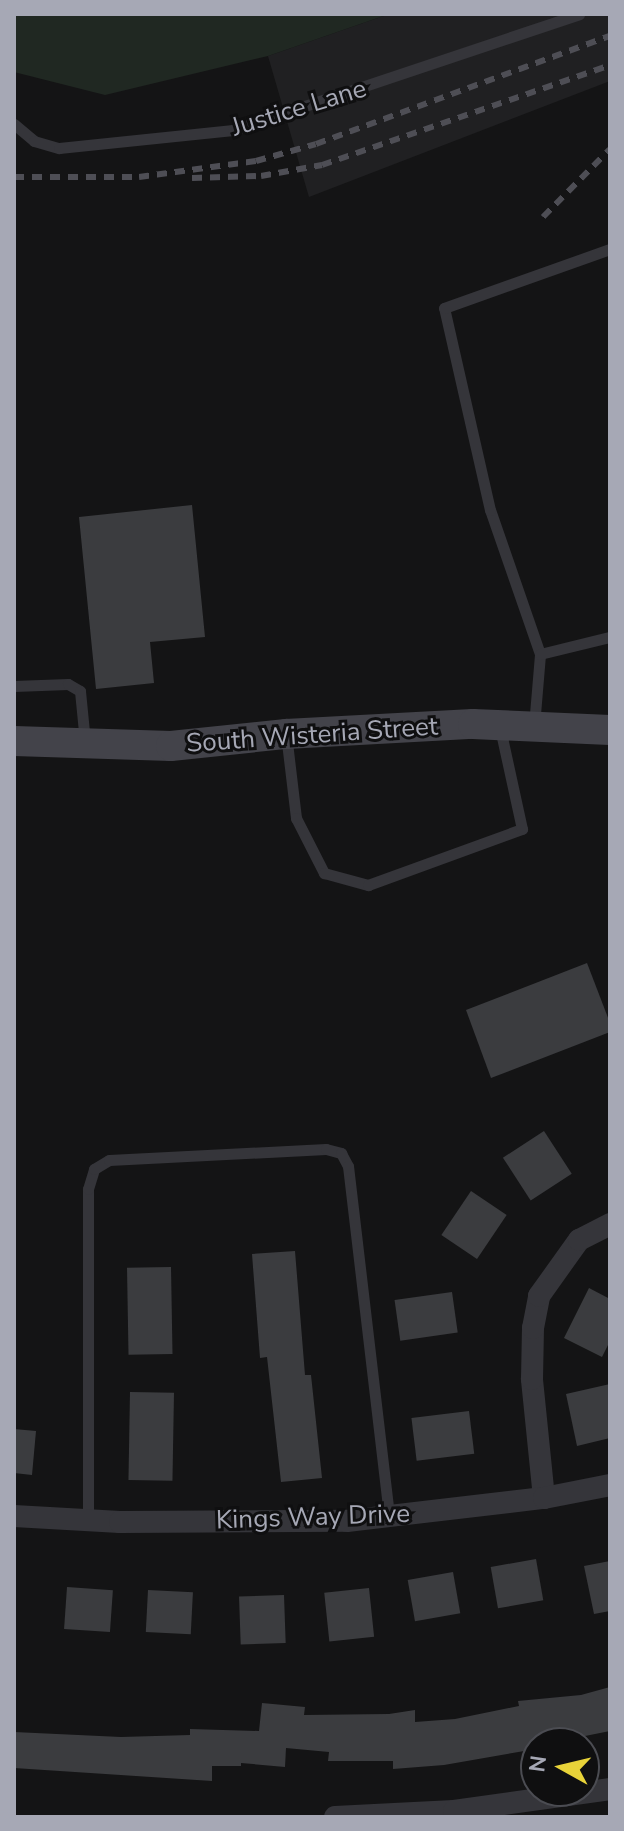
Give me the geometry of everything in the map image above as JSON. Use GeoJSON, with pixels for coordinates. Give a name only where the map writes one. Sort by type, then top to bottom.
{"type":"FeatureCollection","features":[{"type":"Feature","properties":{"kind":"street","name":"South Wisteria Street"},"geometry":{"type":"LineString","coordinates":[[14,741],[171,746],[286,734],[499,725],[610,730]]}},
{"type":"Feature","properties":{"kind":"street"},"geometry":{"type":"LineString","coordinates":[[544,1498],[532,1379],[533,1328],[539,1296],[579,1240],[610,1224]]}},
{"type":"Feature","properties":{"kind":"street","name":"Kings Way Drive"},"geometry":{"type":"LineString","coordinates":[[14,1516],[88,1520],[347,1521],[544,1498],[610,1485]]}},
{"type":"Feature","properties":{"kind":"street"},"geometry":{"type":"LineString","coordinates":[[335,1817],[454,1811],[610,1789]]}},
{"type":"Feature","properties":{"kind":"lane","name":"Justice Lane"},"geometry":{"type":"LineString","coordinates":[[14,124],[34,141],[59,148],[233,130],[579,14]]}},
{"type":"Feature","properties":{"kind":"lane"},"geometry":{"type":"LineString","coordinates":[[534,727],[540,654],[490,510],[444,308],[610,249]]}},
{"type":"Feature","properties":{"kind":"lane"},"geometry":{"type":"LineString","coordinates":[[540,654],[610,637]]}},
{"type":"Feature","properties":{"kind":"lane"},"geometry":{"type":"LineString","coordinates":[[14,686],[68,684],[80,691],[85,743]]}},
{"type":"Feature","properties":{"kind":"lane"},"geometry":{"type":"LineString","coordinates":[[286,734],[296,818],[324,873],[368,885],[522,829],[499,725]]}},
{"type":"Feature","properties":{"kind":"lane"},"geometry":{"type":"LineString","coordinates":[[88,1520],[88,1189],[94,1169],[109,1160],[326,1149],[341,1153],[348,1166],[389,1516]]}},
{"type":"Feature","properties":{"kind":"shaded area"},"geometry":{"type":"Polygon","coordinates":[[[14,14],[389,14],[268,56],[105,95],[14,72],[14,14]]]}},
{"type":"Feature","properties":{"kind":"shaded area"},"geometry":{"type":"Polygon","coordinates":[[[389,14],[610,14],[610,81],[309,197],[268,56],[389,14]]]}},
{"type":"Feature","properties":{"kind":"building"},"geometry":{"type":"Polygon","coordinates":[[[192,505],[205,637],[150,642],[154,683],[96,689],[79,517],[192,505]]]}},
{"type":"Feature","properties":{"kind":"building"},"geometry":{"type":"Polygon","coordinates":[[[587,963],[610,1023],[610,1032],[491,1078],[466,1010],[587,963]]]}},
{"type":"Feature","properties":{"kind":"building"},"geometry":{"type":"Polygon","coordinates":[[[544,1131],[572,1174],[531,1200],[503,1158],[544,1131]]]}},
{"type":"Feature","properties":{"kind":"building"},"geometry":{"type":"Polygon","coordinates":[[[471,1191],[507,1215],[477,1259],[441,1235],[471,1191]]]}},
{"type":"Feature","properties":{"kind":"building"},"geometry":{"type":"Polygon","coordinates":[[[295,1251],[305,1375],[311,1375],[322,1478],[281,1482],[267,1357],[260,1358],[252,1254],[295,1251]]]}},
{"type":"Feature","properties":{"kind":"building"},"geometry":{"type":"Polygon","coordinates":[[[171,1267],[173,1354],[129,1355],[127,1268],[171,1267]]]}},
{"type":"Feature","properties":{"kind":"building"},"geometry":{"type":"Polygon","coordinates":[[[589,1288],[610,1299],[610,1341],[602,1357],[564,1338],[589,1288]]]}},
{"type":"Feature","properties":{"kind":"building"},"geometry":{"type":"Polygon","coordinates":[[[452,1292],[458,1333],[400,1341],[395,1300],[452,1292]]]}},
{"type":"Feature","properties":{"kind":"building"},"geometry":{"type":"Polygon","coordinates":[[[610,1384],[610,1438],[577,1446],[566,1394],[610,1384]]]}},
{"type":"Feature","properties":{"kind":"building"},"geometry":{"type":"Polygon","coordinates":[[[130,1392],[174,1393],[172,1481],[128,1480],[130,1392]]]}},
{"type":"Feature","properties":{"kind":"building"},"geometry":{"type":"Polygon","coordinates":[[[469,1411],[474,1454],[417,1461],[411,1418],[469,1411]]]}},
{"type":"Feature","properties":{"kind":"building"},"geometry":{"type":"Polygon","coordinates":[[[14,1429],[36,1431],[32,1475],[14,1473],[14,1429]]]}},
{"type":"Feature","properties":{"kind":"building"},"geometry":{"type":"Polygon","coordinates":[[[536,1559],[543,1600],[498,1608],[491,1567],[536,1559]]]}},
{"type":"Feature","properties":{"kind":"building"},"geometry":{"type":"Polygon","coordinates":[[[610,1561],[610,1611],[594,1614],[584,1566],[610,1561]]]}},
{"type":"Feature","properties":{"kind":"building"},"geometry":{"type":"Polygon","coordinates":[[[453,1572],[460,1613],[415,1621],[408,1580],[453,1572]]]}},
{"type":"Feature","properties":{"kind":"building"},"geometry":{"type":"Polygon","coordinates":[[[67,1587],[113,1590],[110,1632],[64,1629],[67,1587]]]}},
{"type":"Feature","properties":{"kind":"building"},"geometry":{"type":"Polygon","coordinates":[[[369,1588],[374,1637],[329,1641],[324,1593],[369,1588]]]}},
{"type":"Feature","properties":{"kind":"building"},"geometry":{"type":"Polygon","coordinates":[[[148,1590],[193,1592],[191,1634],[146,1632],[148,1590]]]}},
{"type":"Feature","properties":{"kind":"building"},"geometry":{"type":"Polygon","coordinates":[[[284,1595],[286,1643],[241,1645],[239,1597],[284,1595]]]}},
{"type":"Feature","properties":{"kind":"building"},"geometry":{"type":"Polygon","coordinates":[[[610,1687],[610,1731],[600,1733],[600,1727],[520,1727],[520,1752],[444,1765],[393,1769],[393,1761],[328,1761],[329,1752],[286,1748],[285,1767],[241,1763],[241,1766],[212,1766],[212,1781],[14,1768],[14,1732],[121,1737],[190,1735],[190,1729],[259,1731],[262,1703],[305,1707],[304,1715],[389,1714],[415,1710],[415,1722],[455,1719],[519,1706],[518,1701],[581,1695],[610,1687]]]}},
{"type":"Feature","properties":{"kind":"railway"},"geometry":{"type":"LineString","coordinates":[[14,177],[139,177],[256,161],[316,144],[610,36]]}},
{"type":"Feature","properties":{"kind":"railway"},"geometry":{"type":"LineString","coordinates":[[192,178],[261,176],[322,165],[610,65]]}},
{"type":"Feature","properties":{"kind":"railway"},"geometry":{"type":"LineString","coordinates":[[543,217],[610,149]]}}]}
